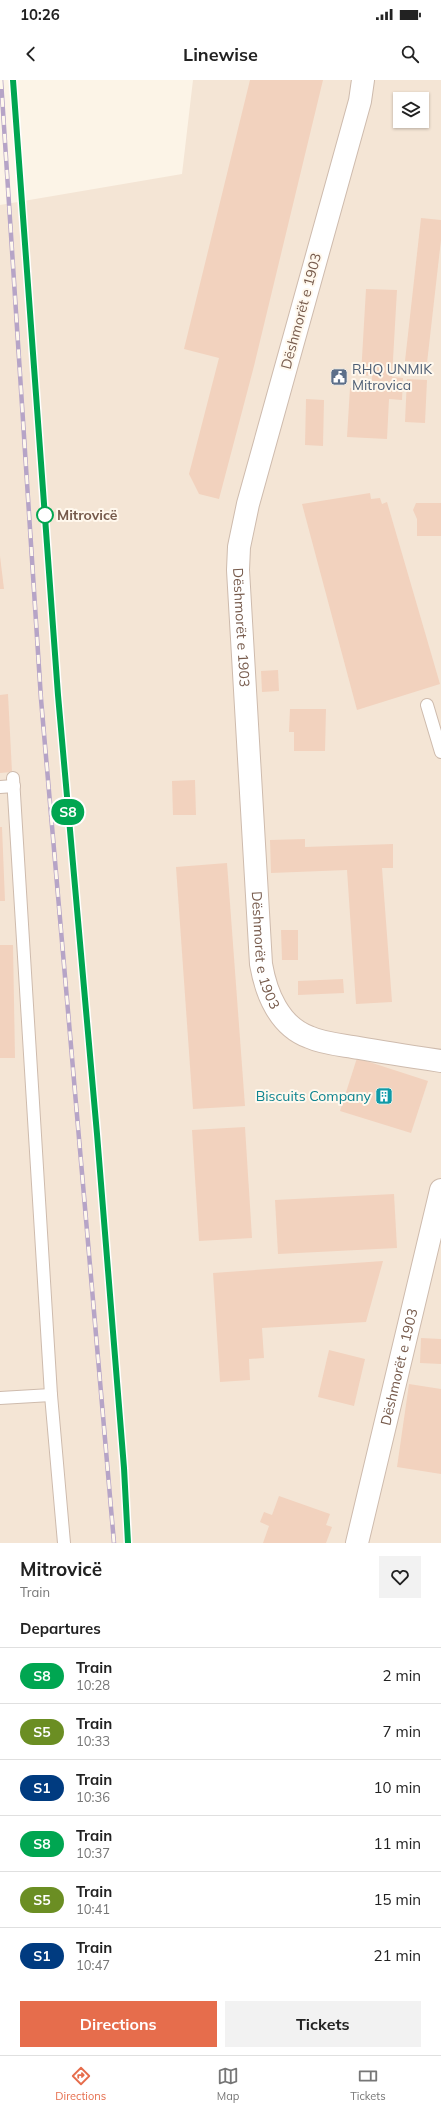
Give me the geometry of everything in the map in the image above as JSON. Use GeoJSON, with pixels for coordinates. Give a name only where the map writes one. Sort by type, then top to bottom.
{"type":"FeatureCollection","features":[{"type":"Feature","properties":{"kind":"street","name":"Dëshmorët e 1903"},"geometry":{"type":"LineString","coordinates":[[363,80],[360,100],[248,504],[239,547],[238,570],[261,964],[264,986],[274,1006],[289,1025],[308,1037],[336,1044],[441,1061]]}},
{"type":"Feature","properties":{"kind":"street","name":"Dëshmorët e 1903"},"geometry":{"type":"LineString","coordinates":[[357,1543],[441,1190]]}},
{"type":"Feature","properties":{"kind":"lane"},"geometry":{"type":"LineString","coordinates":[[427,705],[441,752]]}},
{"type":"Feature","properties":{"kind":"lane"},"geometry":{"type":"LineString","coordinates":[[0,787],[14,782],[51,1396],[64,1543]]}},
{"type":"Feature","properties":{"kind":"lane"},"geometry":{"type":"LineString","coordinates":[[0,1398],[51,1396]]}},
{"type":"Feature","properties":{"kind":"shaded area"},"geometry":{"type":"Polygon","coordinates":[[[193,80],[441,80],[441,1543],[0,1543],[0,205],[182,174],[193,80]]]}},
{"type":"Feature","properties":{"kind":"building"},"geometry":{"type":"Polygon","coordinates":[[[250,80],[323,80],[254,366],[219,499],[199,494],[189,474],[219,358],[184,349],[250,80]]]}},
{"type":"Feature","properties":{"kind":"building"},"geometry":{"type":"Polygon","coordinates":[[[421,218],[441,220],[441,240],[427,363],[405,361],[421,218]]]}},
{"type":"Feature","properties":{"kind":"building"},"geometry":{"type":"Polygon","coordinates":[[[366,289],[397,290],[392,377],[403,378],[402,400],[389,399],[387,439],[347,437],[350,388],[371,389],[372,376],[361,375],[366,289]]]}},
{"type":"Feature","properties":{"kind":"building"},"geometry":{"type":"Polygon","coordinates":[[[407,379],[427,380],[425,423],[405,422],[407,379]]]}},
{"type":"Feature","properties":{"kind":"building"},"geometry":{"type":"Polygon","coordinates":[[[306,399],[324,400],[323,446],[305,445],[306,399]]]}},
{"type":"Feature","properties":{"kind":"building"},"geometry":{"type":"Polygon","coordinates":[[[370,493],[371,499],[380,498],[382,504],[387,502],[440,684],[357,710],[302,504],[370,493]]]}},
{"type":"Feature","properties":{"kind":"building"},"geometry":{"type":"Polygon","coordinates":[[[416,503],[441,503],[441,536],[417,536],[417,519],[413,510],[416,503]]]}},
{"type":"Feature","properties":{"kind":"building"},"geometry":{"type":"Polygon","coordinates":[[[0,556],[4,589],[0,589],[0,556]]]}},
{"type":"Feature","properties":{"kind":"building"},"geometry":{"type":"Polygon","coordinates":[[[278,670],[279,691],[262,692],[261,671],[278,670]]]}},
{"type":"Feature","properties":{"kind":"building"},"geometry":{"type":"Polygon","coordinates":[[[8,694],[12,772],[0,773],[0,695],[8,694]]]}},
{"type":"Feature","properties":{"kind":"building"},"geometry":{"type":"Polygon","coordinates":[[[290,709],[326,709],[325,751],[294,751],[294,732],[289,732],[290,709]]]}},
{"type":"Feature","properties":{"kind":"building"},"geometry":{"type":"Polygon","coordinates":[[[195,780],[196,815],[173,815],[172,781],[195,780]]]}},
{"type":"Feature","properties":{"kind":"building"},"geometry":{"type":"Polygon","coordinates":[[[0,827],[2,827],[5,901],[0,901],[0,827]]]}},
{"type":"Feature","properties":{"kind":"building"},"geometry":{"type":"Polygon","coordinates":[[[305,839],[305,847],[393,844],[393,868],[382,868],[392,1002],[356,1004],[347,870],[271,873],[270,840],[305,839]]]}},
{"type":"Feature","properties":{"kind":"building"},"geometry":{"type":"Polygon","coordinates":[[[227,863],[245,1106],[193,1109],[176,867],[227,863]]]}},
{"type":"Feature","properties":{"kind":"building"},"geometry":{"type":"Polygon","coordinates":[[[281,930],[298,930],[298,960],[282,960],[281,930]]]}},
{"type":"Feature","properties":{"kind":"building"},"geometry":{"type":"Polygon","coordinates":[[[0,945],[13,945],[15,1058],[0,1058],[0,945]]]}},
{"type":"Feature","properties":{"kind":"building"},"geometry":{"type":"Polygon","coordinates":[[[343,979],[344,993],[298,995],[298,981],[343,979]]]}},
{"type":"Feature","properties":{"kind":"building","name":"Biscuits Company"},"geometry":{"type":"Polygon","coordinates":[[[357,1058],[428,1081],[411,1133],[340,1111],[357,1058]]]}},
{"type":"Feature","properties":{"kind":"building"},"geometry":{"type":"Polygon","coordinates":[[[245,1127],[252,1238],[199,1241],[192,1130],[245,1127]]]}},
{"type":"Feature","properties":{"kind":"building"},"geometry":{"type":"Polygon","coordinates":[[[394,1194],[397,1248],[278,1254],[275,1200],[394,1194]]]}},
{"type":"Feature","properties":{"kind":"building"},"geometry":{"type":"Polygon","coordinates":[[[383,1261],[366,1322],[262,1328],[264,1358],[249,1359],[250,1380],[220,1382],[213,1273],[383,1261]]]}},
{"type":"Feature","properties":{"kind":"building"},"geometry":{"type":"Polygon","coordinates":[[[421,1338],[441,1339],[441,1364],[420,1363],[421,1338]]]}},
{"type":"Feature","properties":{"kind":"building"},"geometry":{"type":"Polygon","coordinates":[[[329,1350],[365,1359],[354,1406],[318,1397],[329,1350]]]}},
{"type":"Feature","properties":{"kind":"building"},"geometry":{"type":"Polygon","coordinates":[[[409,1384],[441,1389],[441,1474],[397,1467],[409,1384]]]}},
{"type":"Feature","properties":{"kind":"building"},"geometry":{"type":"Polygon","coordinates":[[[279,1496],[330,1514],[326,1525],[332,1527],[326,1543],[263,1543],[269,1526],[260,1522],[264,1512],[272,1515],[279,1496]]]}},
{"type":"Feature","properties":{"kind":"railway"},"geometry":{"type":"LineString","coordinates":[[1,80],[41,699],[114,1543]]}},
{"type":"Feature","properties":{"kind":"railway"},"geometry":{"type":"LineString","coordinates":[[13,80],[58,695],[97,1134],[124,1468],[128,1543]]}},
{"type":"Feature","properties":{"kind":"train","name":"S8"},"geometry":{"type":"LineString","coordinates":[[13,80],[58,695],[97,1134],[124,1468],[128,1543]]}},
{"type":"Feature","properties":{"kind":"place","name":"RHQ UNMIK Mitrovica"},"geometry":{"type":"Point","coordinates":[339,377]}},
{"type":"Feature","properties":{"kind":"place","name":"Mitrovicë"},"geometry":{"type":"Point","coordinates":[45,515]}},
{"type":"Feature","properties":{"kind":"place","name":"Biscuits Company"},"geometry":{"type":"Point","coordinates":[384,1096]}}]}
